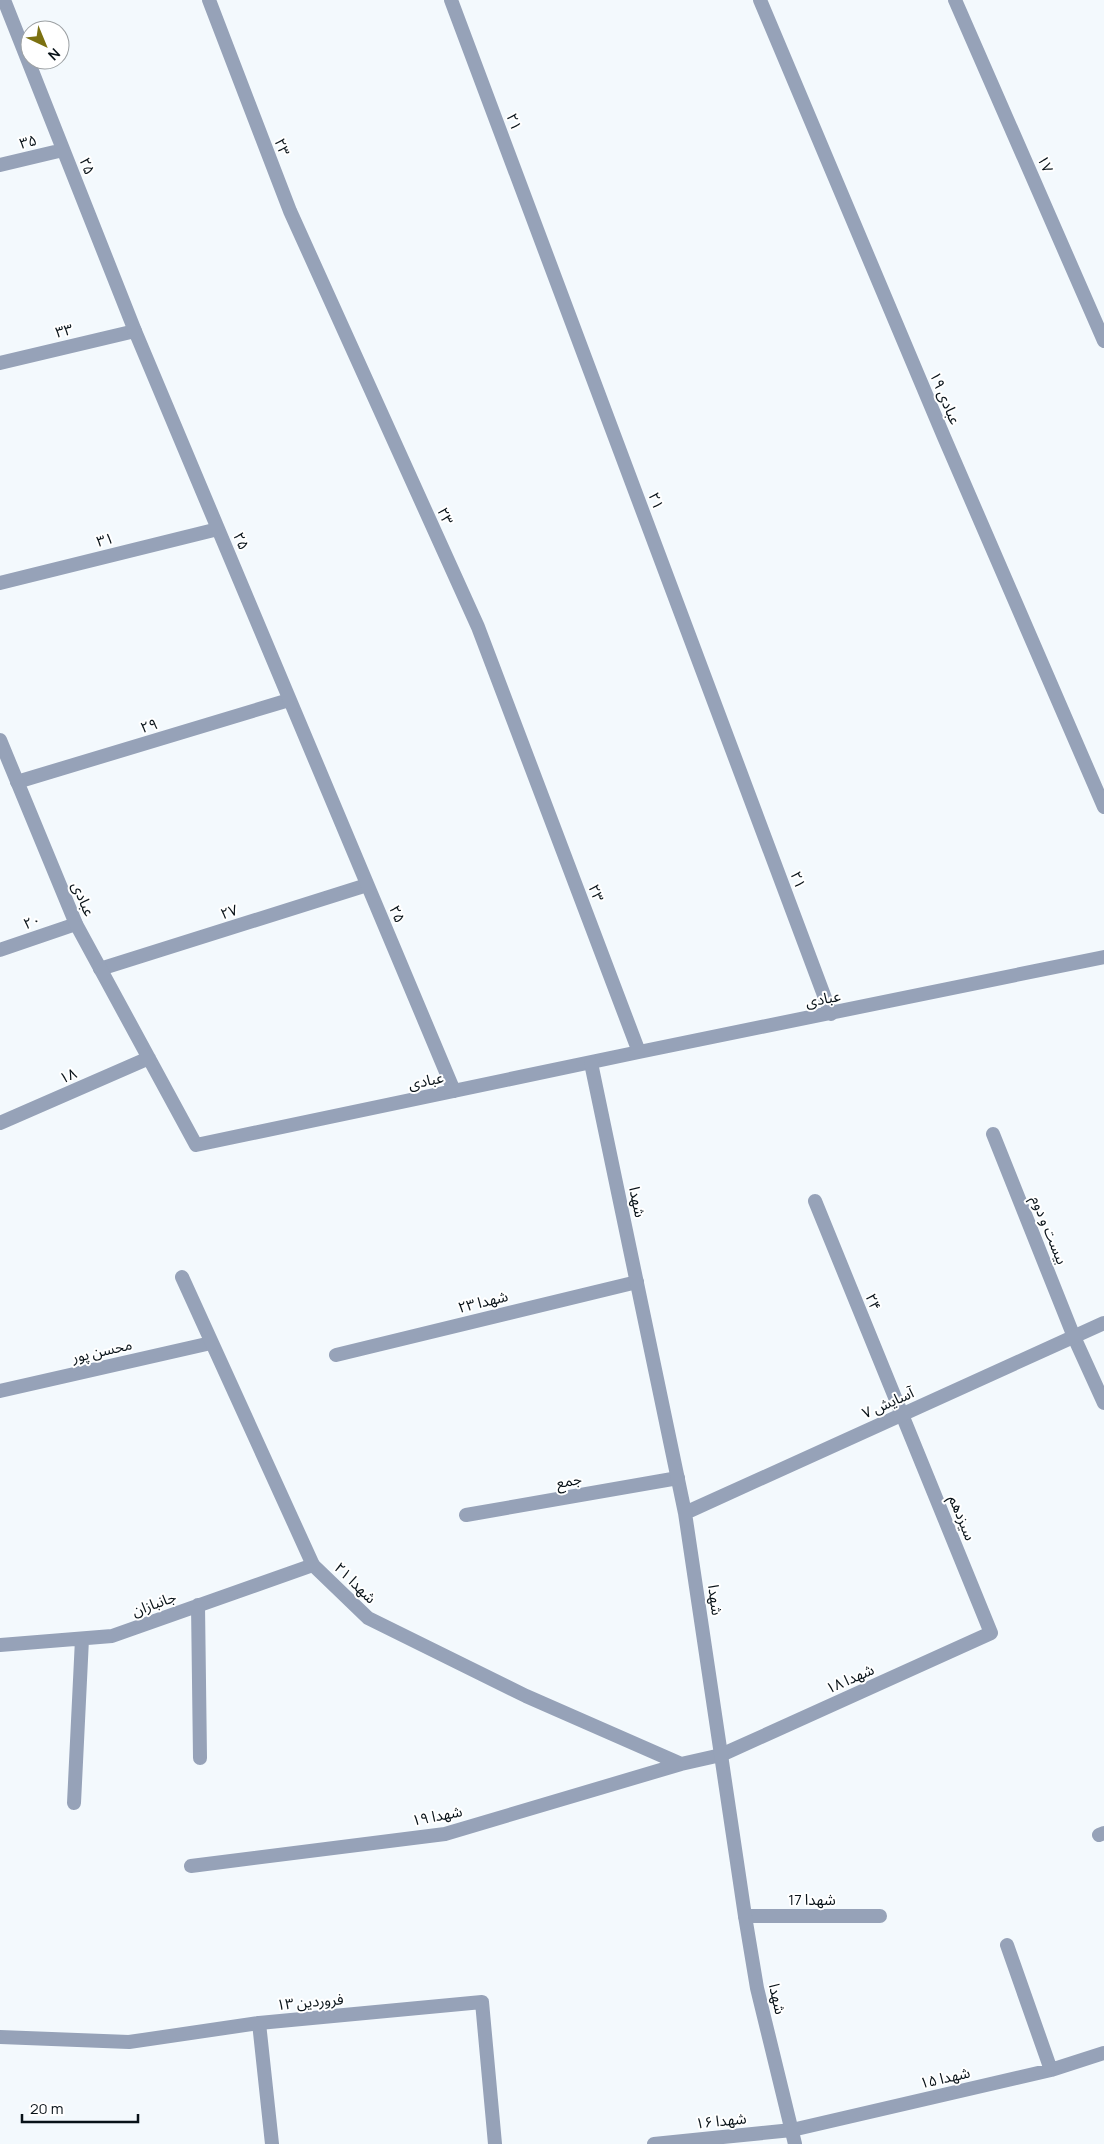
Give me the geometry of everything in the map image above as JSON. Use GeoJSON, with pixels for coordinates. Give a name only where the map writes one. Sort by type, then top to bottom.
{"type":"FeatureCollection","features":[{"type":"Feature","properties":{"kind":"street","name":"۲۵"},"geometry":{"type":"LineString","coordinates":[[4,0],[135,331],[454,1091]]}},
{"type":"Feature","properties":{"kind":"street","name":"۲۳"},"geometry":{"type":"LineString","coordinates":[[209,0],[290,211],[478,628],[639,1052]]}},
{"type":"Feature","properties":{"kind":"street","name":"۲۱"},"geometry":{"type":"LineString","coordinates":[[451,0],[831,1014]]}},
{"type":"Feature","properties":{"kind":"street","name":"عبادی ۱۹"},"geometry":{"type":"LineString","coordinates":[[760,0],[944,437],[1104,806]]}},
{"type":"Feature","properties":{"kind":"street","name":"۱۷"},"geometry":{"type":"LineString","coordinates":[[955,0],[1104,340]]}},
{"type":"Feature","properties":{"kind":"street","name":"۳۵"},"geometry":{"type":"LineString","coordinates":[[0,165],[63,150]]}},
{"type":"Feature","properties":{"kind":"street","name":"۳۳"},"geometry":{"type":"LineString","coordinates":[[0,363],[135,331]]}},
{"type":"Feature","properties":{"kind":"street","name":"۳۱"},"geometry":{"type":"LineString","coordinates":[[0,582],[218,529]]}},
{"type":"Feature","properties":{"kind":"street","name":"۲۹"},"geometry":{"type":"LineString","coordinates":[[17,782],[289,700]]}},
{"type":"Feature","properties":{"kind":"street","name":"عبادی"},"geometry":{"type":"LineString","coordinates":[[0,740],[76,924],[196,1145],[1104,957]]}},
{"type":"Feature","properties":{"kind":"street","name":"۲۷"},"geometry":{"type":"LineString","coordinates":[[100,969],[367,885]]}},
{"type":"Feature","properties":{"kind":"street","name":"۲۰"},"geometry":{"type":"LineString","coordinates":[[0,950],[76,924]]}},
{"type":"Feature","properties":{"kind":"street","name":"۱۸"},"geometry":{"type":"LineString","coordinates":[[0,1123],[149,1058]]}},
{"type":"Feature","properties":{"kind":"street","name":"شهدا"},"geometry":{"type":"LineString","coordinates":[[591,1063],[685,1513],[757,1988],[795,2144]]}},
{"type":"Feature","properties":{"kind":"street","name":"بیست و دوم"},"geometry":{"type":"LineString","coordinates":[[993,1134],[1074,1337],[1104,1403]]}},
{"type":"Feature","properties":{"kind":"street","name":"۲۴"},"geometry":{"type":"LineString","coordinates":[[814,1202],[902,1415]]}},
{"type":"Feature","properties":{"kind":"street","name":"شهدا ۲۱"},"geometry":{"type":"LineString","coordinates":[[182,1276],[312,1565],[368,1618],[526,1696],[681,1764]]}},
{"type":"Feature","properties":{"kind":"street","name":"شهدا ۲۳"},"geometry":{"type":"LineString","coordinates":[[336,1355],[637,1282]]}},
{"type":"Feature","properties":{"kind":"street","name":"آسایش ۷"},"geometry":{"type":"LineString","coordinates":[[685,1513],[1104,1324]]}},
{"type":"Feature","properties":{"kind":"street","name":"محسن پور"},"geometry":{"type":"LineString","coordinates":[[0,1391],[211,1343]]}},
{"type":"Feature","properties":{"kind":"street","name":"سیزدهم"},"geometry":{"type":"LineString","coordinates":[[902,1415],[992,1633]]}},
{"type":"Feature","properties":{"kind":"street","name":"جمع"},"geometry":{"type":"LineString","coordinates":[[466,1515],[678,1478]]}},
{"type":"Feature","properties":{"kind":"street","name":"جانبازان"},"geometry":{"type":"LineString","coordinates":[[0,1645],[112,1636],[312,1565]]}},
{"type":"Feature","properties":{"kind":"street"},"geometry":{"type":"LineString","coordinates":[[198,1606],[200,1758]]}},
{"type":"Feature","properties":{"kind":"street","name":"شهدا ۱۸"},"geometry":{"type":"LineString","coordinates":[[721,1756],[992,1633]]}},
{"type":"Feature","properties":{"kind":"street"},"geometry":{"type":"LineString","coordinates":[[74,1803],[82,1638]]}},
{"type":"Feature","properties":{"kind":"street"},"geometry":{"type":"LineString","coordinates":[[681,1764],[721,1756]]}},
{"type":"Feature","properties":{"kind":"street","name":"شهدا ۱۹"},"geometry":{"type":"LineString","coordinates":[[192,1866],[445,1834],[681,1764]]}},
{"type":"Feature","properties":{"kind":"street","name":"شهدا 17"},"geometry":{"type":"LineString","coordinates":[[745,1916],[880,1916]]}},
{"type":"Feature","properties":{"kind":"street"},"geometry":{"type":"LineString","coordinates":[[1008,1945],[1051,2070]]}},
{"type":"Feature","properties":{"kind":"street","name":"فروردین ۱۳"},"geometry":{"type":"LineString","coordinates":[[0,2037],[129,2042],[259,2023],[482,2002],[495,2144]]}},
{"type":"Feature","properties":{"kind":"street"},"geometry":{"type":"LineString","coordinates":[[259,2023],[272,2144]]}},
{"type":"Feature","properties":{"kind":"street","name":"شهدا ۱۵"},"geometry":{"type":"LineString","coordinates":[[792,2130],[1051,2070],[1104,2053]]}},
{"type":"Feature","properties":{"kind":"street","name":"شهدا ۱۶"},"geometry":{"type":"LineString","coordinates":[[654,2144],[792,2130]]}}]}
